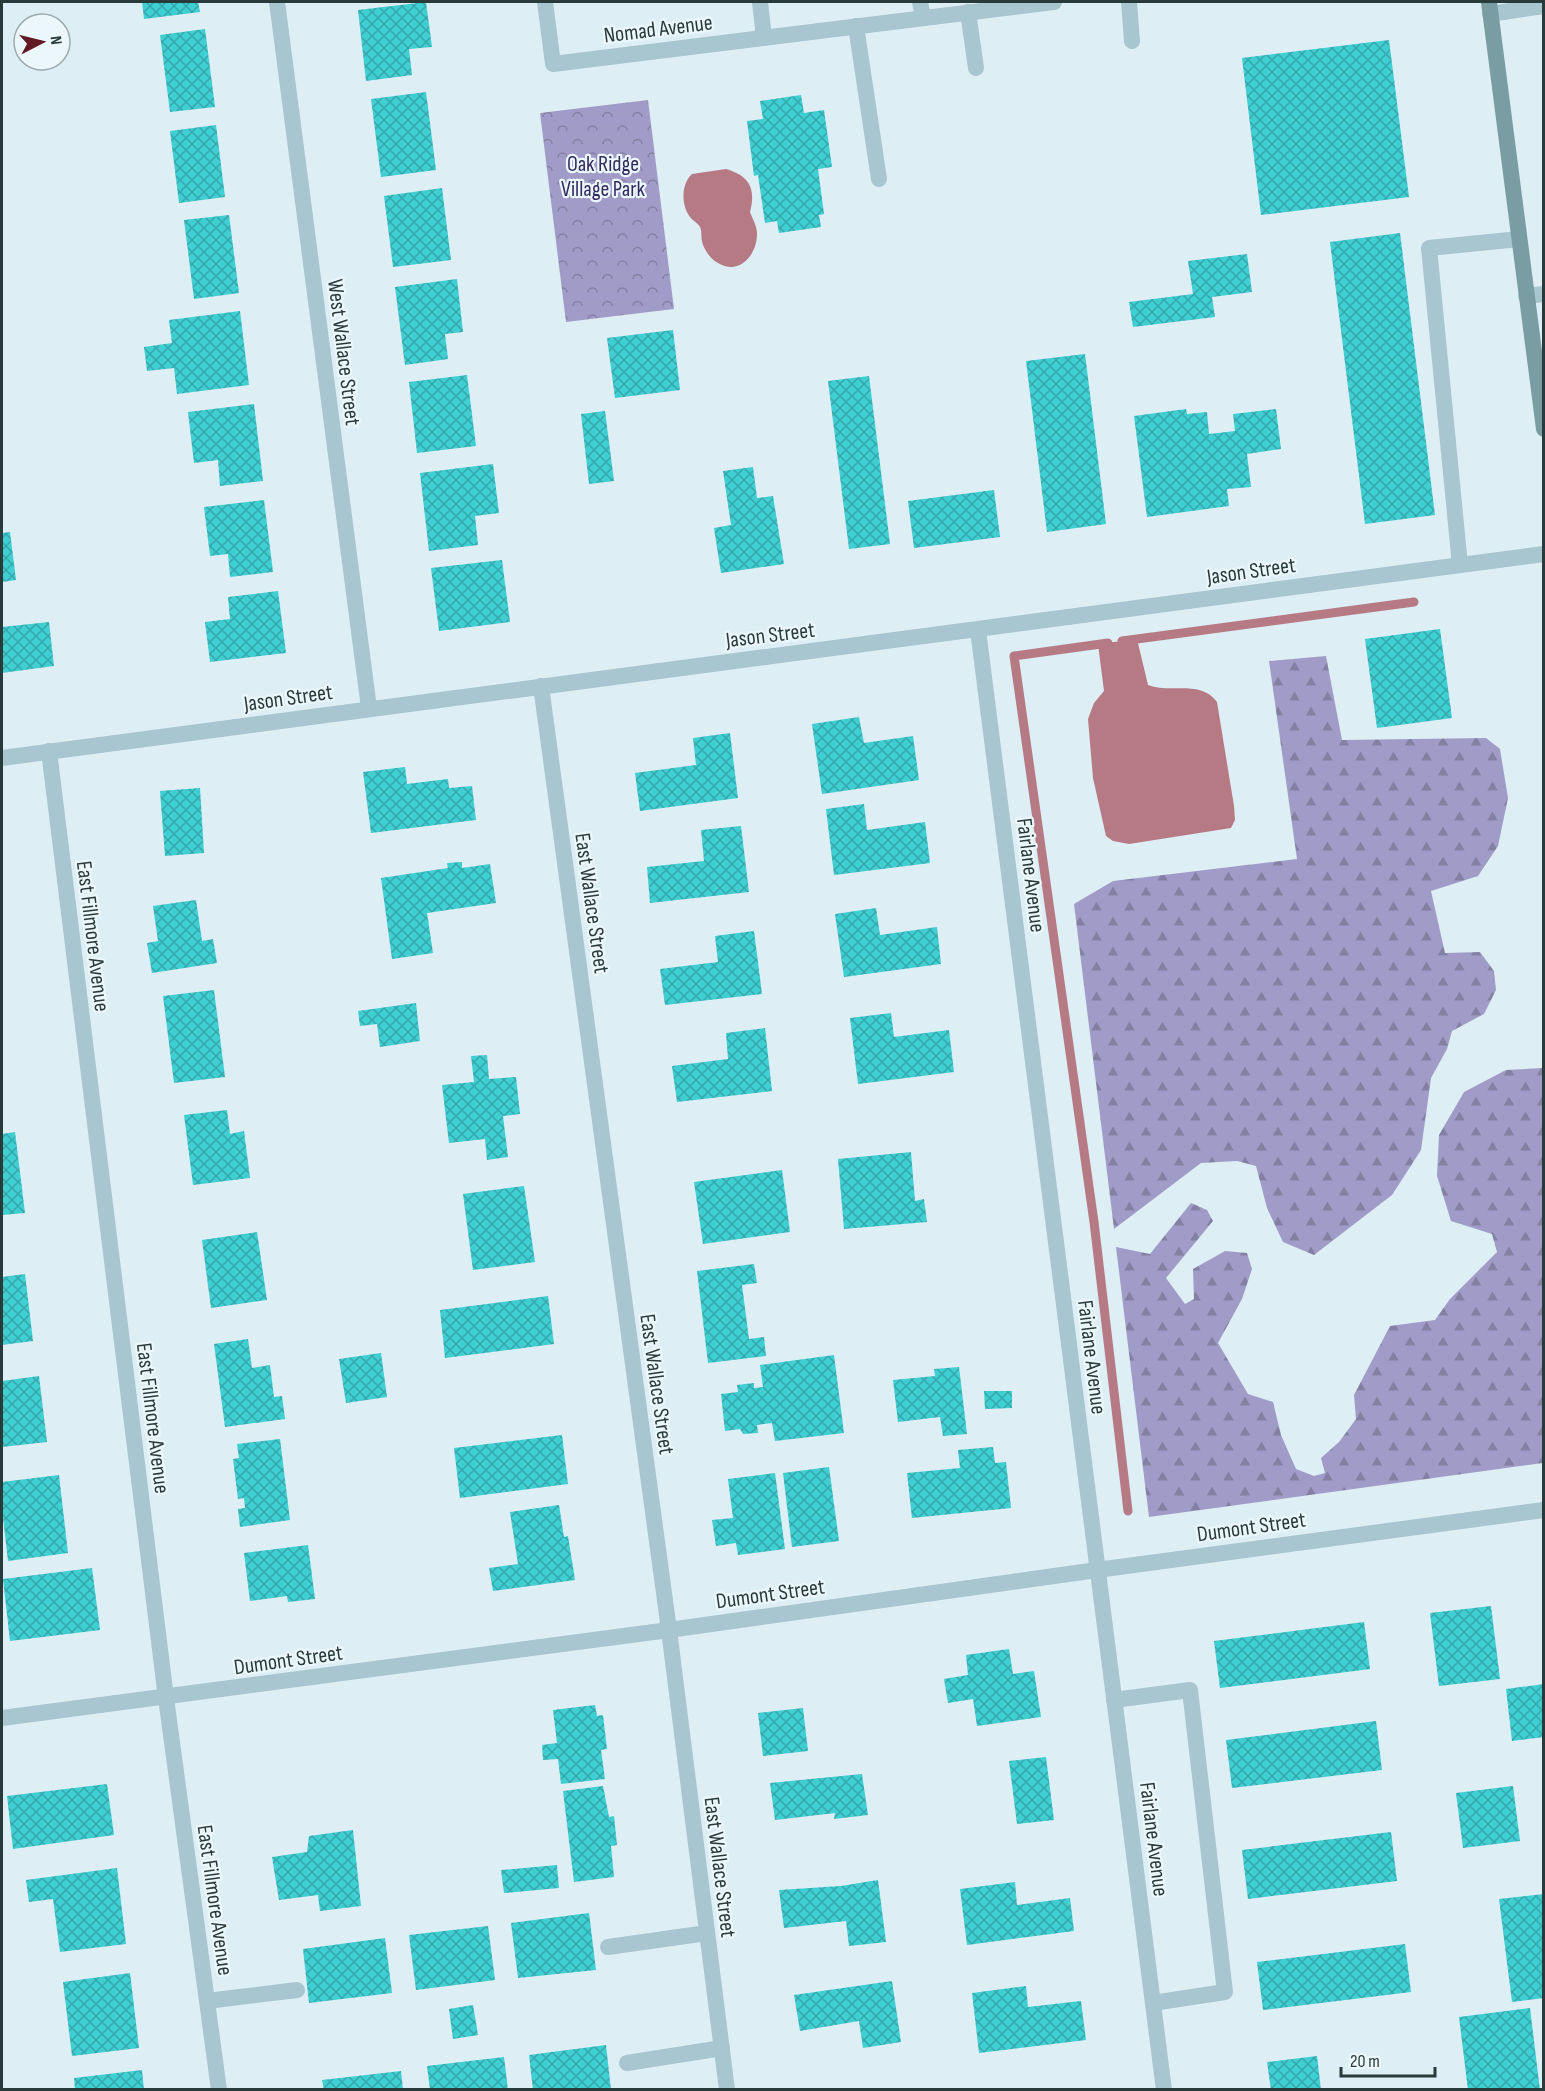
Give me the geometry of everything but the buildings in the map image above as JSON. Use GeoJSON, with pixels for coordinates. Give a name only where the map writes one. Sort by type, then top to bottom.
{"type":"FeatureCollection","features":[{"type":"Feature","properties":{"kind":"main road"},"geometry":{"type":"LineString","coordinates":[[1490,8],[1544,429]]}},
{"type":"Feature","properties":{"kind":"street","name":"West Wallace Street"},"geometry":{"type":"LineString","coordinates":[[277,2],[369,708]]}},
{"type":"Feature","properties":{"kind":"street","name":"Nomad Avenue"},"geometry":{"type":"LineString","coordinates":[[545,2],[553,64],[856,26],[921,10],[968,12],[1054,2]]}},
{"type":"Feature","properties":{"kind":"street"},"geometry":{"type":"LineString","coordinates":[[760,2],[764,38]]}},
{"type":"Feature","properties":{"kind":"street"},"geometry":{"type":"LineString","coordinates":[[1129,2],[1132,41]]}},
{"type":"Feature","properties":{"kind":"street"},"geometry":{"type":"LineString","coordinates":[[1490,8],[1544,6]]}},
{"type":"Feature","properties":{"kind":"street"},"geometry":{"type":"LineString","coordinates":[[968,12],[976,68]]}},
{"type":"Feature","properties":{"kind":"street"},"geometry":{"type":"LineString","coordinates":[[856,26],[879,179]]}},
{"type":"Feature","properties":{"kind":"street"},"geometry":{"type":"LineString","coordinates":[[1460,565],[1429,248],[1519,239]]}},
{"type":"Feature","properties":{"kind":"street"},"geometry":{"type":"LineString","coordinates":[[1526,296],[1544,294]]}},
{"type":"Feature","properties":{"kind":"street","name":"Jason Street"},"geometry":{"type":"LineString","coordinates":[[2,758],[1544,554]]}},
{"type":"Feature","properties":{"kind":"street","name":"Fairlane Avenue"},"geometry":{"type":"LineString","coordinates":[[978,630],[1164,2090]]}},
{"type":"Feature","properties":{"kind":"street","name":"East Wallace Street"},"geometry":{"type":"LineString","coordinates":[[541,686],[669,1630],[727,2090]]}},
{"type":"Feature","properties":{"kind":"street","name":"East Fillmore Avenue"},"geometry":{"type":"LineString","coordinates":[[49,752],[166,1698],[219,2090]]}},
{"type":"Feature","properties":{"kind":"street","name":"Dumont Street"},"geometry":{"type":"LineString","coordinates":[[2,1718],[166,1698],[1097,1569],[1544,1510]]}},
{"type":"Feature","properties":{"kind":"street"},"geometry":{"type":"LineString","coordinates":[[1114,1700],[1190,1690],[1225,1992],[1153,2003]]}},
{"type":"Feature","properties":{"kind":"street"},"geometry":{"type":"LineString","coordinates":[[608,1947],[707,1934]]}},
{"type":"Feature","properties":{"kind":"street"},"geometry":{"type":"LineString","coordinates":[[207,2001],[297,1990]]}},
{"type":"Feature","properties":{"kind":"street"},"geometry":{"type":"LineString","coordinates":[[627,2062],[722,2048]]}},
{"type":"Feature","properties":{"kind":"green space","name":"Oak Ridge Village Park"},"geometry":{"type":"Polygon","coordinates":[[[648,100],[674,309],[566,322],[540,113],[648,100]]]}},
{"type":"Feature","properties":{"kind":"green space"},"geometry":{"type":"Polygon","coordinates":[[[1326,656],[1342,740],[1486,738],[1500,749],[1508,798],[1498,846],[1478,876],[1431,891],[1445,953],[1480,952],[1494,971],[1496,990],[1484,1014],[1452,1031],[1447,1049],[1431,1078],[1421,1150],[1392,1195],[1314,1255],[1283,1242],[1267,1208],[1256,1166],[1237,1161],[1201,1163],[1114,1229],[1074,904],[1113,881],[1297,859],[1269,661],[1326,656]]]}},
{"type":"Feature","properties":{"kind":"green space"},"geometry":{"type":"Polygon","coordinates":[[[1543,1068],[1543,1463],[1149,1517],[1116,1247],[1150,1254],[1191,1203],[1207,1210],[1213,1221],[1166,1278],[1185,1304],[1194,1299],[1193,1269],[1225,1251],[1247,1253],[1252,1269],[1242,1299],[1218,1343],[1248,1394],[1273,1402],[1281,1435],[1296,1469],[1314,1476],[1325,1473],[1321,1458],[1339,1442],[1356,1419],[1354,1395],[1390,1326],[1435,1320],[1450,1299],[1497,1252],[1492,1234],[1451,1221],[1437,1176],[1439,1135],[1464,1092],[1506,1070],[1543,1068]]]}},
{"type":"Feature","properties":{"kind":"shaded area"},"geometry":{"type":"Polygon","coordinates":[[[726,169],[741,175],[749,185],[752,197],[750,212],[757,231],[756,242],[750,256],[740,265],[733,267],[718,263],[708,254],[703,244],[700,227],[690,217],[684,201],[684,189],[692,174],[726,169]]]}},
{"type":"Feature","properties":{"kind":"shaded area"},"geometry":{"type":"Polygon","coordinates":[[[1137,639],[1148,685],[1194,689],[1210,695],[1217,702],[1234,806],[1235,820],[1231,828],[1129,844],[1113,841],[1106,836],[1093,778],[1088,719],[1094,703],[1104,691],[1098,644],[1137,639]]]}},
{"type":"Feature","properties":{"kind":"waterway"},"geometry":{"type":"LineString","coordinates":[[1122,641],[1414,602]]}},
{"type":"Feature","properties":{"kind":"waterway"},"geometry":{"type":"LineString","coordinates":[[1108,643],[1014,656],[1094,1222],[1128,1511]]}}]}
